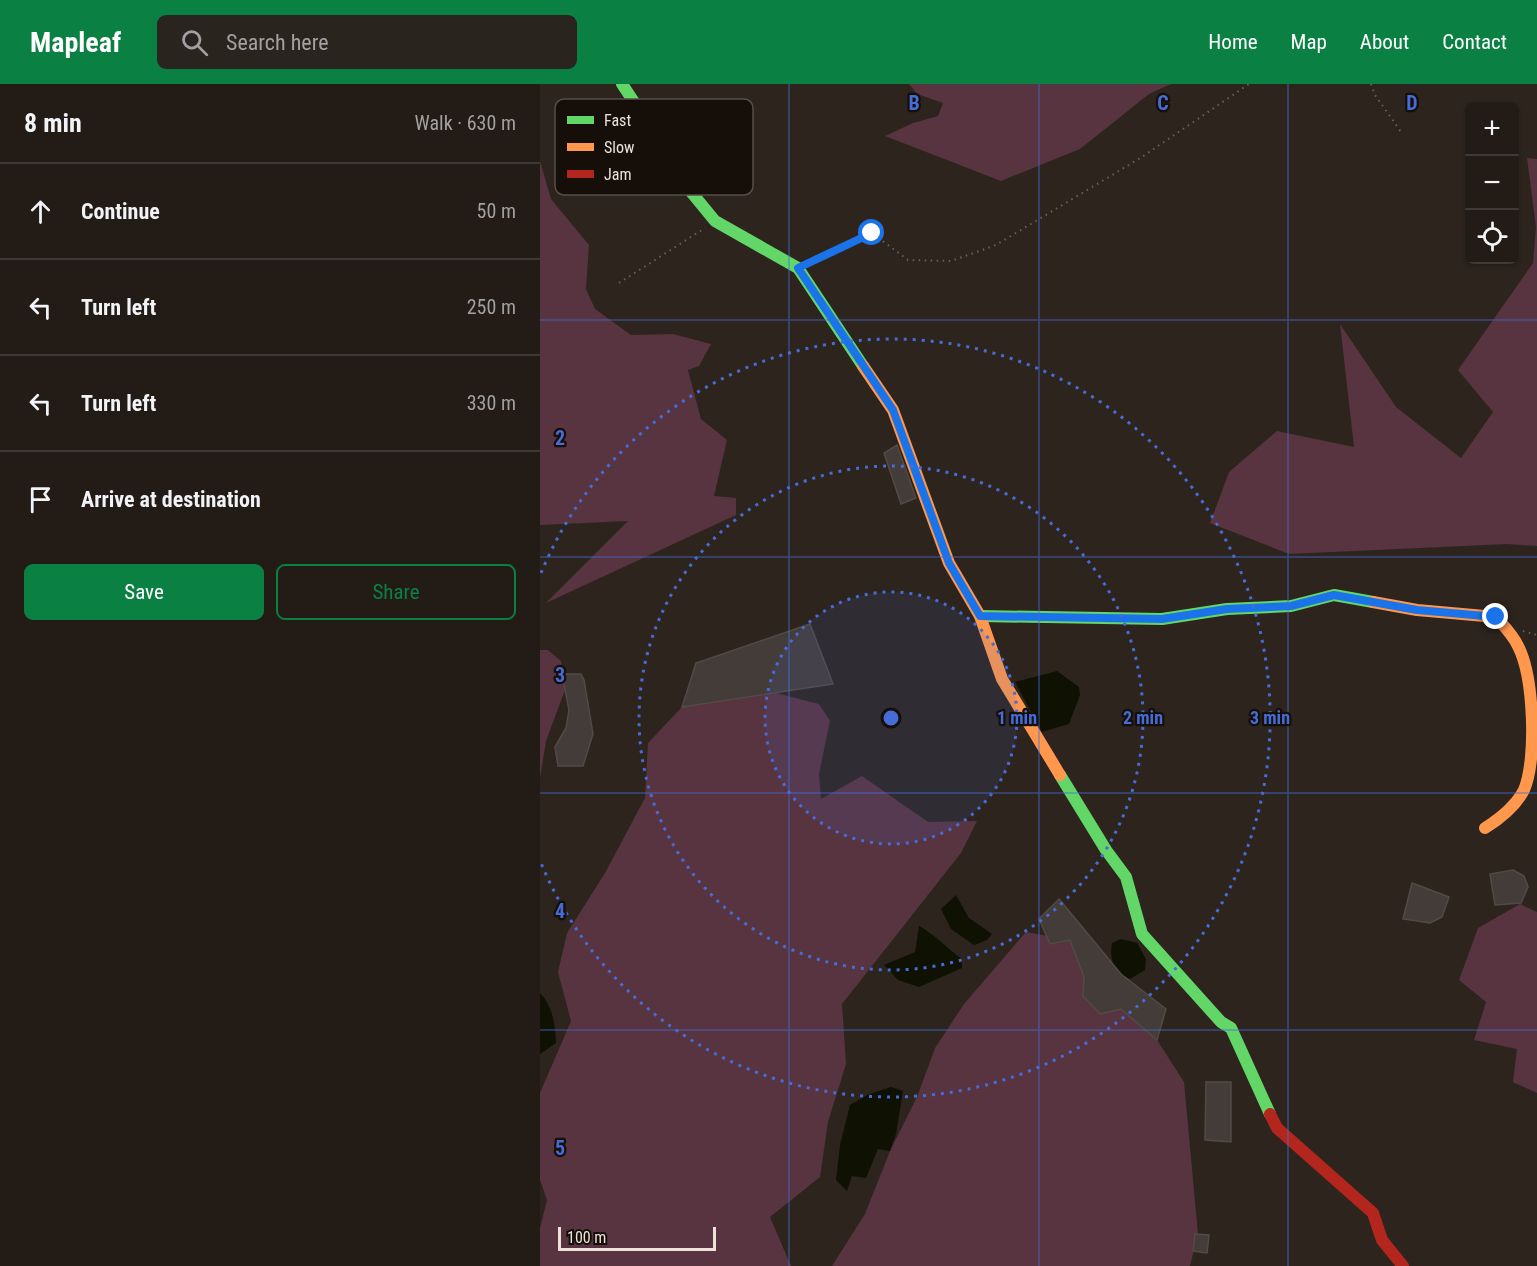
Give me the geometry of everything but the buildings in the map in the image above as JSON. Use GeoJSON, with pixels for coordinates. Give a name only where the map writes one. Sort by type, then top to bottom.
{"type":"FeatureCollection","features":[{"type":"Feature","properties":{"kind":"street"},"geometry":{"type":"LineString","coordinates":[[622,84],[632,99]]}},
{"type":"Feature","properties":{"kind":"street"},"geometry":{"type":"LineString","coordinates":[[694,195],[715,221],[798,268],[893,410],[949,563],[980,616],[1002,679],[1106,849],[1126,877],[1142,934],[1221,1022],[1231,1028],[1277,1128],[1294,1146],[1373,1213],[1382,1240],[1403,1266]]}},
{"type":"Feature","properties":{"kind":"street"},"geometry":{"type":"LineString","coordinates":[[980,616],[1162,619],[1227,609],[1291,606],[1334,595],[1417,610],[1496,617],[1522,648],[1537,759],[1531,781],[1514,809],[1485,828]]}},
{"type":"Feature","properties":{"kind":"path"},"geometry":{"type":"LineString","coordinates":[[798,268],[872,233],[908,260],[951,261],[996,245],[1142,157],[1249,84]]}},
{"type":"Feature","properties":{"kind":"path"},"geometry":{"type":"LineString","coordinates":[[1371,84],[1375,95],[1401,132]]}},
{"type":"Feature","properties":{"kind":"path"},"geometry":{"type":"LineString","coordinates":[[620,283],[715,221]]}},
{"type":"Feature","properties":{"kind":"shaded area"},"geometry":{"type":"Polygon","coordinates":[[[909,84],[1171,84],[1149,94],[1080,149],[1001,181],[885,136],[913,123],[938,116],[943,103],[917,94],[909,84]]]}},
{"type":"Feature","properties":{"kind":"shaded area"},"geometry":{"type":"Polygon","coordinates":[[[1527,158],[1537,159],[1537,546],[1507,544],[1289,554],[1210,523],[1229,472],[1277,431],[1354,447],[1340,324],[1396,407],[1461,458],[1493,412],[1458,370],[1533,263],[1536,227],[1527,158]]]}},
{"type":"Feature","properties":{"kind":"shaded area"},"geometry":{"type":"Polygon","coordinates":[[[540,161],[551,199],[589,245],[586,289],[595,309],[631,335],[673,334],[711,344],[699,366],[688,370],[701,419],[727,440],[714,496],[736,498],[736,515],[546,603],[628,521],[540,525],[540,161]]]}},
{"type":"Feature","properties":{"kind":"shaded area"},"geometry":{"type":"Polygon","coordinates":[[[540,650],[548,650],[561,661],[565,690],[546,741],[540,778],[540,650]]]}},
{"type":"Feature","properties":{"kind":"shaded area"},"geometry":{"type":"Polygon","coordinates":[[[1057,671],[1079,687],[1080,695],[1069,724],[1042,732],[1015,682],[1057,671]]]}},
{"type":"Feature","properties":{"kind":"shaded area"},"geometry":{"type":"Polygon","coordinates":[[[776,693],[819,704],[830,721],[819,774],[821,799],[862,776],[928,822],[977,821],[961,853],[842,1004],[846,1064],[828,1122],[820,1177],[770,1217],[791,1266],[540,1266],[540,1228],[547,1200],[540,1180],[540,1093],[571,1021],[558,972],[567,933],[605,873],[645,798],[648,743],[682,707],[776,693]]]}},
{"type":"Feature","properties":{"kind":"shaded area"},"geometry":{"type":"Polygon","coordinates":[[[956,895],[969,918],[992,934],[987,940],[974,945],[951,929],[941,909],[956,895]]]}},
{"type":"Feature","properties":{"kind":"shaded area"},"geometry":{"type":"Polygon","coordinates":[[[1520,904],[1537,912],[1537,1093],[1513,1082],[1517,1049],[1474,1040],[1486,1002],[1459,980],[1478,928],[1520,904]]]}},
{"type":"Feature","properties":{"kind":"shaded area"},"geometry":{"type":"Polygon","coordinates":[[[919,926],[962,959],[962,968],[919,987],[898,980],[884,965],[915,952],[919,926]]]}},
{"type":"Feature","properties":{"kind":"shaded area"},"geometry":{"type":"Polygon","coordinates":[[[1026,932],[1070,940],[1103,980],[1121,1009],[1157,1040],[1184,1082],[1198,1234],[1190,1266],[832,1266],[865,1214],[890,1151],[917,1097],[935,1048],[964,1004],[1026,932]]]}},
{"type":"Feature","properties":{"kind":"shaded area"},"geometry":{"type":"Polygon","coordinates":[[[1121,939],[1137,943],[1146,959],[1145,970],[1130,979],[1116,970],[1112,960],[1112,943],[1121,939]]]}},
{"type":"Feature","properties":{"kind":"shaded area"},"geometry":{"type":"Polygon","coordinates":[[[540,993],[548,1004],[552,1016],[556,1043],[540,1054],[540,993]]]}},
{"type":"Feature","properties":{"kind":"shaded area"},"geometry":{"type":"Polygon","coordinates":[[[891,1087],[903,1091],[896,1134],[890,1151],[878,1149],[866,1178],[852,1176],[847,1191],[836,1180],[840,1145],[850,1105],[869,1094],[891,1087]]]}},
{"type":"Feature","properties":{"kind":"traffic: fast"},"geometry":{"type":"LineString","coordinates":[[622,84],[632,99]]}},
{"type":"Feature","properties":{"kind":"traffic: fast"},"geometry":{"type":"LineString","coordinates":[[694,195],[715,221],[798,268],[863,366]]}},
{"type":"Feature","properties":{"kind":"traffic: fast"},"geometry":{"type":"LineString","coordinates":[[980,616],[1162,619],[1227,609],[1291,606],[1334,595],[1373,602]]}},
{"type":"Feature","properties":{"kind":"traffic: fast"},"geometry":{"type":"LineString","coordinates":[[1060,775],[1106,850],[1126,877],[1142,934],[1221,1022],[1231,1028],[1270,1114]]}},
{"type":"Feature","properties":{"kind":"traffic: slow"},"geometry":{"type":"LineString","coordinates":[[863,366],[893,410],[949,563],[980,616],[1002,679],[1060,775]]}},
{"type":"Feature","properties":{"kind":"traffic: slow"},"geometry":{"type":"LineString","coordinates":[[1373,602],[1417,610],[1496,617],[1518,646],[1528,677],[1532,718],[1531,759],[1528,776],[1524,790],[1512,807],[1485,828]]}},
{"type":"Feature","properties":{"kind":"traffic: jam"},"geometry":{"type":"LineString","coordinates":[[1270,1114],[1277,1128],[1373,1213],[1382,1240],[1403,1266]]}},
{"type":"Feature","properties":{"kind":"route"},"geometry":{"type":"LineString","coordinates":[[872,233],[858,237],[798,268],[893,410],[949,563],[973,609],[980,616],[1162,619],[1227,609],[1291,606],[1334,595],[1417,610],[1496,617]]}}]}
